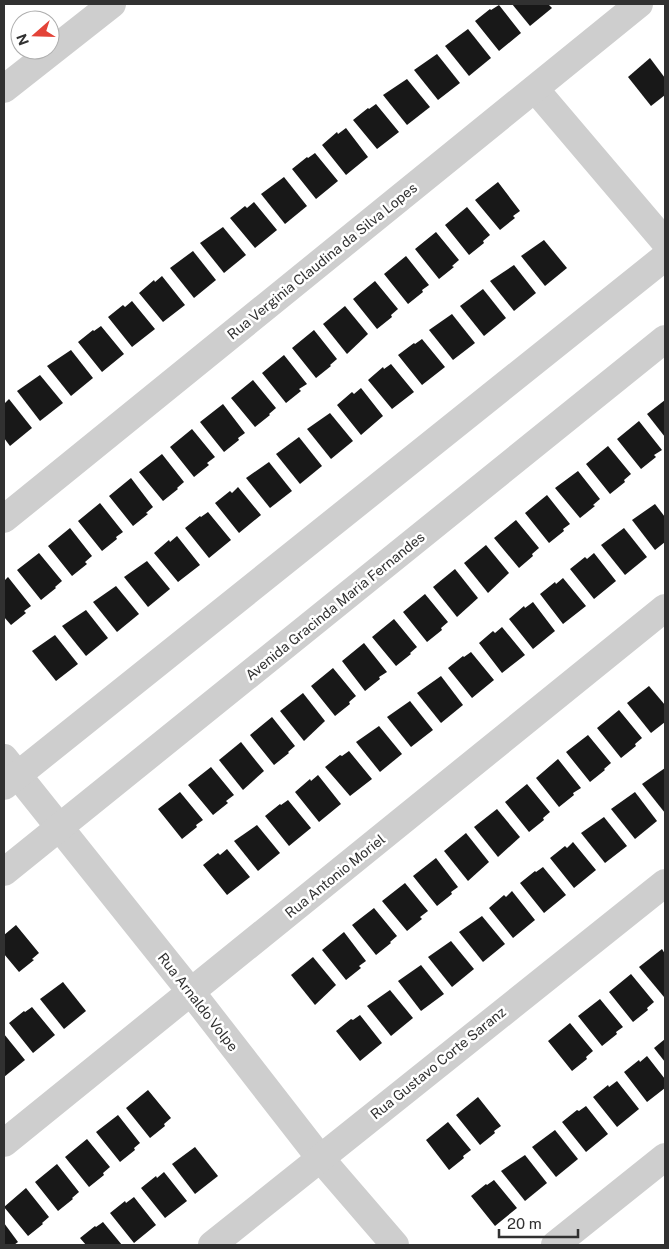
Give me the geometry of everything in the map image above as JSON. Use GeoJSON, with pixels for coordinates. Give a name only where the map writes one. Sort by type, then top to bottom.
{"type":"FeatureCollection","features":[{"type":"Feature","properties":{"kind":"street"},"geometry":{"type":"LineString","coordinates":[[4,89],[112,4]]}},
{"type":"Feature","properties":{"kind":"street","name":"Rua Verginia Claudina da Silva Lopes"},"geometry":{"type":"LineString","coordinates":[[4,519],[639,4]]}},
{"type":"Feature","properties":{"kind":"street"},"geometry":{"type":"LineString","coordinates":[[535,89],[665,242]]}},
{"type":"Feature","properties":{"kind":"street"},"geometry":{"type":"LineString","coordinates":[[8,773],[665,256]]}},
{"type":"Feature","properties":{"kind":"street","name":"Avenida Gracinda Maria Fernandes"},"geometry":{"type":"LineString","coordinates":[[4,872],[665,339]]}},
{"type":"Feature","properties":{"kind":"street","name":"Rua Antonio Moriel"},"geometry":{"type":"LineString","coordinates":[[4,1143],[665,608]]}},
{"type":"Feature","properties":{"kind":"street","name":"Rua Arnaldo Volpe"},"geometry":{"type":"LineString","coordinates":[[8,773],[59,828],[191,992],[320,1158],[394,1245]]}},
{"type":"Feature","properties":{"kind":"street","name":"Rua Gustavo Corte Saranz"},"geometry":{"type":"LineString","coordinates":[[212,1245],[665,882]]}},
{"type":"Feature","properties":{"kind":"street"},"geometry":{"type":"LineString","coordinates":[[555,1245],[665,1157]]}},
{"type":"Feature","properties":{"kind":"building"},"geometry":{"type":"Polygon","coordinates":[[[512,4],[548,4],[552,8],[530,26],[512,4]]]}},
{"type":"Feature","properties":{"kind":"building"},"geometry":{"type":"Polygon","coordinates":[[[499,5],[521,33],[499,51],[475,21],[490,9],[499,5]]]}},
{"type":"Feature","properties":{"kind":"building"},"geometry":{"type":"Polygon","coordinates":[[[468,29],[491,58],[469,76],[445,46],[468,29]]]}},
{"type":"Feature","properties":{"kind":"building"},"geometry":{"type":"Polygon","coordinates":[[[437,54],[460,83],[438,100],[414,70],[437,54]]]}},
{"type":"Feature","properties":{"kind":"building"},"geometry":{"type":"Polygon","coordinates":[[[650,58],[665,78],[665,95],[651,106],[628,77],[650,58]]]}},
{"type":"Feature","properties":{"kind":"building"},"geometry":{"type":"Polygon","coordinates":[[[407,79],[430,107],[407,125],[383,95],[407,79]]]}},
{"type":"Feature","properties":{"kind":"building"},"geometry":{"type":"Polygon","coordinates":[[[376,104],[399,132],[377,149],[353,120],[376,104]]]}},
{"type":"Feature","properties":{"kind":"building"},"geometry":{"type":"Polygon","coordinates":[[[346,128],[368,157],[346,175],[322,145],[337,132],[338,134],[346,128]]]}},
{"type":"Feature","properties":{"kind":"building"},"geometry":{"type":"Polygon","coordinates":[[[315,153],[338,181],[316,199],[292,169],[315,153]]]}},
{"type":"Feature","properties":{"kind":"building"},"geometry":{"type":"Polygon","coordinates":[[[284,177],[307,206],[285,224],[261,194],[284,177]]]}},
{"type":"Feature","properties":{"kind":"building"},"geometry":{"type":"Polygon","coordinates":[[[498,182],[520,211],[513,216],[515,218],[500,230],[475,200],[498,182]]]}},
{"type":"Feature","properties":{"kind":"building"},"geometry":{"type":"Polygon","coordinates":[[[254,202],[277,230],[255,248],[230,218],[245,206],[247,208],[254,202]]]}},
{"type":"Feature","properties":{"kind":"building"},"geometry":{"type":"Polygon","coordinates":[[[467,207],[490,235],[483,241],[484,243],[469,255],[445,225],[467,207]]]}},
{"type":"Feature","properties":{"kind":"building"},"geometry":{"type":"Polygon","coordinates":[[[223,227],[246,255],[224,273],[200,243],[223,227]]]}},
{"type":"Feature","properties":{"kind":"building"},"geometry":{"type":"Polygon","coordinates":[[[436,232],[459,260],[452,266],[454,267],[439,279],[415,249],[436,232]]]}},
{"type":"Feature","properties":{"kind":"building"},"geometry":{"type":"Polygon","coordinates":[[[544,240],[567,268],[545,286],[521,256],[544,240]]]}},
{"type":"Feature","properties":{"kind":"building"},"geometry":{"type":"Polygon","coordinates":[[[193,251],[216,280],[194,298],[170,268],[193,251]]]}},
{"type":"Feature","properties":{"kind":"building"},"geometry":{"type":"Polygon","coordinates":[[[406,256],[429,285],[408,304],[384,274],[406,256]]]}},
{"type":"Feature","properties":{"kind":"building"},"geometry":{"type":"Polygon","coordinates":[[[514,265],[536,293],[514,311],[490,281],[514,265]]]}},
{"type":"Feature","properties":{"kind":"building"},"geometry":{"type":"Polygon","coordinates":[[[162,276],[185,305],[163,322],[139,293],[154,280],[155,282],[162,276]]]}},
{"type":"Feature","properties":{"kind":"building"},"geometry":{"type":"Polygon","coordinates":[[[375,281],[398,309],[391,315],[392,317],[377,329],[353,299],[375,281]]]}},
{"type":"Feature","properties":{"kind":"building"},"geometry":{"type":"Polygon","coordinates":[[[483,289],[506,318],[484,336],[460,306],[483,289]]]}},
{"type":"Feature","properties":{"kind":"building"},"geometry":{"type":"Polygon","coordinates":[[[132,301],[155,329],[132,347],[108,317],[123,305],[125,307],[132,301]]]}},
{"type":"Feature","properties":{"kind":"building"},"geometry":{"type":"Polygon","coordinates":[[[345,306],[368,334],[347,354],[323,324],[345,306]]]}},
{"type":"Feature","properties":{"kind":"building"},"geometry":{"type":"Polygon","coordinates":[[[452,314],[475,343],[453,360],[429,330],[452,314]]]}},
{"type":"Feature","properties":{"kind":"building"},"geometry":{"type":"Polygon","coordinates":[[[101,326],[124,354],[102,372],[78,342],[101,326]]]}},
{"type":"Feature","properties":{"kind":"building"},"geometry":{"type":"Polygon","coordinates":[[[314,330],[337,359],[316,378],[292,348],[314,330]]]}},
{"type":"Feature","properties":{"kind":"building"},"geometry":{"type":"Polygon","coordinates":[[[422,339],[445,367],[422,385],[398,355],[422,339]]]}},
{"type":"Feature","properties":{"kind":"building"},"geometry":{"type":"Polygon","coordinates":[[[71,350],[93,378],[71,396],[47,366],[71,350]]]}},
{"type":"Feature","properties":{"kind":"building"},"geometry":{"type":"Polygon","coordinates":[[[284,355],[307,384],[299,389],[301,391],[286,403],[262,373],[284,355]]]}},
{"type":"Feature","properties":{"kind":"building"},"geometry":{"type":"Polygon","coordinates":[[[391,364],[414,392],[392,409],[368,380],[383,367],[384,369],[391,364]]]}},
{"type":"Feature","properties":{"kind":"building"},"geometry":{"type":"Polygon","coordinates":[[[40,375],[63,403],[40,421],[17,391],[40,375]]]}},
{"type":"Feature","properties":{"kind":"building"},"geometry":{"type":"Polygon","coordinates":[[[253,380],[276,408],[255,427],[231,398],[253,380]]]}},
{"type":"Feature","properties":{"kind":"building"},"geometry":{"type":"Polygon","coordinates":[[[361,388],[383,416],[361,435],[337,405],[352,392],[354,394],[361,388]]]}},
{"type":"Feature","properties":{"kind":"building"},"geometry":{"type":"Polygon","coordinates":[[[9,399],[32,428],[10,446],[4,438],[4,404],[9,399]]]}},
{"type":"Feature","properties":{"kind":"building"},"geometry":{"type":"Polygon","coordinates":[[[665,400],[665,437],[647,414],[665,400]]]}},
{"type":"Feature","properties":{"kind":"building"},"geometry":{"type":"Polygon","coordinates":[[[223,404],[245,433],[224,452],[200,422],[223,404]]]}},
{"type":"Feature","properties":{"kind":"building"},"geometry":{"type":"Polygon","coordinates":[[[330,413],[353,441],[331,459],[307,429],[330,413]]]}},
{"type":"Feature","properties":{"kind":"building"},"geometry":{"type":"Polygon","coordinates":[[[639,421],[662,450],[654,455],[656,457],[641,469],[617,439],[639,421]]]}},
{"type":"Feature","properties":{"kind":"building"},"geometry":{"type":"Polygon","coordinates":[[[192,429],[215,457],[207,463],[209,465],[194,477],[170,447],[192,429]]]}},
{"type":"Feature","properties":{"kind":"building"},"geometry":{"type":"Polygon","coordinates":[[[299,437],[322,466],[300,484],[276,454],[299,437]]]}},
{"type":"Feature","properties":{"kind":"building"},"geometry":{"type":"Polygon","coordinates":[[[608,446],[631,474],[624,480],[625,482],[610,494],[586,464],[608,446]]]}},
{"type":"Feature","properties":{"kind":"building"},"geometry":{"type":"Polygon","coordinates":[[[162,454],[184,482],[163,501],[139,472],[162,454]]]}},
{"type":"Feature","properties":{"kind":"building"},"geometry":{"type":"Polygon","coordinates":[[[269,462],[292,491],[270,508],[246,478],[269,462]]]}},
{"type":"Feature","properties":{"kind":"building"},"geometry":{"type":"Polygon","coordinates":[[[578,471],[600,499],[593,505],[595,506],[580,518],[555,488],[578,471]]]}},
{"type":"Feature","properties":{"kind":"building"},"geometry":{"type":"Polygon","coordinates":[[[131,478],[153,507],[146,513],[148,514],[133,526],[109,496],[131,478]]]}},
{"type":"Feature","properties":{"kind":"building"},"geometry":{"type":"Polygon","coordinates":[[[238,487],[261,515],[239,533],[215,503],[238,487]]]}},
{"type":"Feature","properties":{"kind":"building"},"geometry":{"type":"Polygon","coordinates":[[[547,495],[570,524],[549,543],[525,513],[547,495]]]}},
{"type":"Feature","properties":{"kind":"building"},"geometry":{"type":"Polygon","coordinates":[[[100,503],[123,532],[102,551],[78,521],[100,503]]]}},
{"type":"Feature","properties":{"kind":"building"},"geometry":{"type":"Polygon","coordinates":[[[655,504],[665,517],[665,542],[655,550],[632,520],[655,504]]]}},
{"type":"Feature","properties":{"kind":"building"},"geometry":{"type":"Polygon","coordinates":[[[208,512],[231,540],[209,558],[185,528],[208,512]]]}},
{"type":"Feature","properties":{"kind":"building"},"geometry":{"type":"Polygon","coordinates":[[[516,520],[539,548],[519,568],[494,538],[516,520]]]}},
{"type":"Feature","properties":{"kind":"building"},"geometry":{"type":"Polygon","coordinates":[[[70,528],[92,556],[85,562],[87,564],[72,576],[48,546],[70,528]]]}},
{"type":"Feature","properties":{"kind":"building"},"geometry":{"type":"Polygon","coordinates":[[[624,528],[647,557],[625,575],[601,545],[624,528]]]}},
{"type":"Feature","properties":{"kind":"building"},"geometry":{"type":"Polygon","coordinates":[[[177,536],[200,565],[178,582],[154,553],[169,540],[170,542],[177,536]]]}},
{"type":"Feature","properties":{"kind":"building"},"geometry":{"type":"Polygon","coordinates":[[[486,545],[509,573],[488,593],[464,563],[486,545]]]}},
{"type":"Feature","properties":{"kind":"building"},"geometry":{"type":"Polygon","coordinates":[[[39,553],[62,581],[41,600],[17,570],[39,553]]]}},
{"type":"Feature","properties":{"kind":"building"},"geometry":{"type":"Polygon","coordinates":[[[594,553],[616,581],[594,599],[570,569],[585,557],[587,559],[594,553]]]}},
{"type":"Feature","properties":{"kind":"building"},"geometry":{"type":"Polygon","coordinates":[[[147,561],[170,589],[148,607],[124,577],[147,561]]]}},
{"type":"Feature","properties":{"kind":"building"},"geometry":{"type":"Polygon","coordinates":[[[455,569],[478,598],[457,617],[433,587],[455,569]]]}},
{"type":"Feature","properties":{"kind":"building"},"geometry":{"type":"Polygon","coordinates":[[[8,577],[31,606],[24,611],[26,613],[11,625],[4,617],[4,581],[8,577]]]}},
{"type":"Feature","properties":{"kind":"building"},"geometry":{"type":"Polygon","coordinates":[[[563,578],[586,606],[563,624],[540,594],[563,578]]]}},
{"type":"Feature","properties":{"kind":"building"},"geometry":{"type":"Polygon","coordinates":[[[116,586],[139,614],[117,632],[93,602],[116,586]]]}},
{"type":"Feature","properties":{"kind":"building"},"geometry":{"type":"Polygon","coordinates":[[[425,594],[448,622],[441,628],[442,630],[427,642],[403,612],[425,594]]]}},
{"type":"Feature","properties":{"kind":"building"},"geometry":{"type":"Polygon","coordinates":[[[533,602],[555,631],[533,649],[509,619],[524,606],[525,608],[533,602]]]}},
{"type":"Feature","properties":{"kind":"building"},"geometry":{"type":"Polygon","coordinates":[[[86,610],[108,638],[86,656],[62,626],[86,610]]]}},
{"type":"Feature","properties":{"kind":"building"},"geometry":{"type":"Polygon","coordinates":[[[394,619],[417,647],[396,666],[372,637],[394,619]]]}},
{"type":"Feature","properties":{"kind":"building"},"geometry":{"type":"Polygon","coordinates":[[[502,627],[525,655],[502,673],[479,643],[493,631],[495,633],[502,627]]]}},
{"type":"Feature","properties":{"kind":"building"},"geometry":{"type":"Polygon","coordinates":[[[55,635],[78,664],[56,681],[32,651],[55,635]]]}},
{"type":"Feature","properties":{"kind":"building"},"geometry":{"type":"Polygon","coordinates":[[[364,643],[387,672],[365,691],[342,661],[364,643]]]}},
{"type":"Feature","properties":{"kind":"building"},"geometry":{"type":"Polygon","coordinates":[[[471,652],[494,680],[472,698],[448,668],[471,652]]]}},
{"type":"Feature","properties":{"kind":"building"},"geometry":{"type":"Polygon","coordinates":[[[333,668],[356,696],[349,702],[350,704],[335,716],[311,686],[333,668]]]}},
{"type":"Feature","properties":{"kind":"building"},"geometry":{"type":"Polygon","coordinates":[[[441,676],[463,705],[441,723],[417,693],[441,676]]]}},
{"type":"Feature","properties":{"kind":"building"},"geometry":{"type":"Polygon","coordinates":[[[649,686],[665,705],[665,722],[651,733],[627,703],[649,686]]]}},
{"type":"Feature","properties":{"kind":"building"},"geometry":{"type":"Polygon","coordinates":[[[303,693],[325,721],[304,741],[280,711],[303,693]]]}},
{"type":"Feature","properties":{"kind":"building"},"geometry":{"type":"Polygon","coordinates":[[[410,701],[433,730],[411,747],[387,717],[410,701]]]}},
{"type":"Feature","properties":{"kind":"building"},"geometry":{"type":"Polygon","coordinates":[[[619,710],[642,738],[635,744],[636,746],[621,758],[597,728],[619,710]]]}},
{"type":"Feature","properties":{"kind":"building"},"geometry":{"type":"Polygon","coordinates":[[[272,717],[295,746],[274,765],[250,735],[272,717]]]}},
{"type":"Feature","properties":{"kind":"building"},"geometry":{"type":"Polygon","coordinates":[[[379,726],[402,754],[380,772],[356,742],[379,726]]]}},
{"type":"Feature","properties":{"kind":"building"},"geometry":{"type":"Polygon","coordinates":[[[588,735],[611,763],[590,782],[566,752],[588,735]]]}},
{"type":"Feature","properties":{"kind":"building"},"geometry":{"type":"Polygon","coordinates":[[[241,742],[264,771],[243,790],[219,760],[241,742]]]}},
{"type":"Feature","properties":{"kind":"building"},"geometry":{"type":"Polygon","coordinates":[[[349,751],[372,779],[350,796],[325,767],[340,755],[342,756],[349,751]]]}},
{"type":"Feature","properties":{"kind":"building"},"geometry":{"type":"Polygon","coordinates":[[[558,759],[581,788],[559,807],[536,778],[558,759]]]}},
{"type":"Feature","properties":{"kind":"building"},"geometry":{"type":"Polygon","coordinates":[[[211,767],[234,795],[226,801],[228,803],[213,815],[188,785],[211,767]]]}},
{"type":"Feature","properties":{"kind":"building"},"geometry":{"type":"Polygon","coordinates":[[[665,768],[665,813],[642,784],[665,768]]]}},
{"type":"Feature","properties":{"kind":"building"},"geometry":{"type":"Polygon","coordinates":[[[318,775],[341,804],[319,822],[295,792],[310,779],[311,781],[318,775]]]}},
{"type":"Feature","properties":{"kind":"building"},"geometry":{"type":"Polygon","coordinates":[[[527,784],[550,812],[543,818],[544,820],[529,832],[505,802],[527,784]]]}},
{"type":"Feature","properties":{"kind":"building"},"geometry":{"type":"Polygon","coordinates":[[[180,792],[203,820],[182,839],[158,809],[180,792]]]}},
{"type":"Feature","properties":{"kind":"building"},"geometry":{"type":"Polygon","coordinates":[[[635,792],[657,821],[635,839],[611,809],[635,792]]]}},
{"type":"Feature","properties":{"kind":"building"},"geometry":{"type":"Polygon","coordinates":[[[288,800],[311,828],[289,846],[265,816],[288,800]]]}},
{"type":"Feature","properties":{"kind":"building"},"geometry":{"type":"Polygon","coordinates":[[[497,809],[520,837],[498,857],[474,827],[497,809]]]}},
{"type":"Feature","properties":{"kind":"building"},"geometry":{"type":"Polygon","coordinates":[[[604,817],[627,846],[605,863],[581,833],[604,817]]]}},
{"type":"Feature","properties":{"kind":"building"},"geometry":{"type":"Polygon","coordinates":[[[257,825],[280,853],[258,871],[234,841],[257,825]]]}},
{"type":"Feature","properties":{"kind":"building"},"geometry":{"type":"Polygon","coordinates":[[[466,833],[489,862],[468,881],[444,851],[466,833]]]}},
{"type":"Feature","properties":{"kind":"building"},"geometry":{"type":"Polygon","coordinates":[[[573,842],[596,870],[574,888],[550,858],[573,842]]]}},
{"type":"Feature","properties":{"kind":"building"},"geometry":{"type":"Polygon","coordinates":[[[227,849],[250,877],[227,895],[203,865],[218,853],[220,855],[227,849]]]}},
{"type":"Feature","properties":{"kind":"building"},"geometry":{"type":"Polygon","coordinates":[[[436,858],[458,887],[437,906],[413,876],[436,858]]]}},
{"type":"Feature","properties":{"kind":"building"},"geometry":{"type":"Polygon","coordinates":[[[543,867],[566,895],[544,913],[520,883],[543,867]]]}},
{"type":"Feature","properties":{"kind":"building"},"geometry":{"type":"Polygon","coordinates":[[[405,883],[428,911],[420,917],[422,919],[407,931],[382,901],[405,883]]]}},
{"type":"Feature","properties":{"kind":"building"},"geometry":{"type":"Polygon","coordinates":[[[512,891],[535,920],[513,938],[489,908],[504,895],[506,897],[512,891]]]}},
{"type":"Feature","properties":{"kind":"building"},"geometry":{"type":"Polygon","coordinates":[[[374,908],[397,936],[376,955],[352,925],[374,908]]]}},
{"type":"Feature","properties":{"kind":"building"},"geometry":{"type":"Polygon","coordinates":[[[482,916],[505,944],[483,962],[459,932],[482,916]]]}},
{"type":"Feature","properties":{"kind":"building"},"geometry":{"type":"Polygon","coordinates":[[[16,925],[39,953],[32,959],[34,960],[19,972],[4,954],[4,935],[16,925]]]}},
{"type":"Feature","properties":{"kind":"building"},"geometry":{"type":"Polygon","coordinates":[[[344,932],[366,961],[359,966],[361,968],[346,980],[322,950],[344,932]]]}},
{"type":"Feature","properties":{"kind":"building"},"geometry":{"type":"Polygon","coordinates":[[[451,941],[474,969],[452,987],[428,957],[451,941]]]}},
{"type":"Feature","properties":{"kind":"building"},"geometry":{"type":"Polygon","coordinates":[[[662,949],[665,954],[664,997],[639,967],[662,949]]]}},
{"type":"Feature","properties":{"kind":"building"},"geometry":{"type":"Polygon","coordinates":[[[313,957],[336,985],[315,1005],[291,975],[313,957]]]}},
{"type":"Feature","properties":{"kind":"building"},"geometry":{"type":"Polygon","coordinates":[[[421,965],[444,994],[421,1011],[398,981],[421,965]]]}},
{"type":"Feature","properties":{"kind":"building"},"geometry":{"type":"Polygon","coordinates":[[[631,974],[654,1002],[647,1008],[648,1010],[633,1022],[609,992],[631,974]]]}},
{"type":"Feature","properties":{"kind":"building"},"geometry":{"type":"Polygon","coordinates":[[[63,982],[86,1011],[64,1029],[40,999],[63,982]]]}},
{"type":"Feature","properties":{"kind":"building"},"geometry":{"type":"Polygon","coordinates":[[[390,990],[413,1018],[391,1036],[367,1006],[390,990]]]}},
{"type":"Feature","properties":{"kind":"building"},"geometry":{"type":"Polygon","coordinates":[[[600,999],[623,1027],[602,1046],[578,1016],[600,999]]]}},
{"type":"Feature","properties":{"kind":"building"},"geometry":{"type":"Polygon","coordinates":[[[32,1007],[55,1035],[33,1053],[9,1023],[32,1007]]]}},
{"type":"Feature","properties":{"kind":"building"},"geometry":{"type":"Polygon","coordinates":[[[360,1015],[382,1043],[360,1061],[336,1031],[351,1019],[353,1020],[360,1015]]]}},
{"type":"Feature","properties":{"kind":"building"},"geometry":{"type":"Polygon","coordinates":[[[570,1023],[593,1051],[586,1057],[587,1059],[572,1071],[548,1041],[570,1023]]]}},
{"type":"Feature","properties":{"kind":"building"},"geometry":{"type":"Polygon","coordinates":[[[4,1034],[25,1060],[4,1077],[4,1034]]]}},
{"type":"Feature","properties":{"kind":"building"},"geometry":{"type":"Polygon","coordinates":[[[665,1039],[665,1062],[654,1048],[665,1039]]]}},
{"type":"Feature","properties":{"kind":"building"},"geometry":{"type":"Polygon","coordinates":[[[647,1056],[665,1079],[665,1088],[647,1102],[624,1072],[647,1056]]]}},
{"type":"Feature","properties":{"kind":"building"},"geometry":{"type":"Polygon","coordinates":[[[617,1081],[639,1109],[617,1127],[593,1097],[608,1085],[609,1087],[617,1081]]]}},
{"type":"Feature","properties":{"kind":"building"},"geometry":{"type":"Polygon","coordinates":[[[148,1090],[171,1118],[164,1124],[165,1126],[150,1138],[126,1108],[148,1090]]]}},
{"type":"Feature","properties":{"kind":"building"},"geometry":{"type":"Polygon","coordinates":[[[478,1097],[501,1126],[480,1145],[456,1115],[478,1097]]]}},
{"type":"Feature","properties":{"kind":"building"},"geometry":{"type":"Polygon","coordinates":[[[586,1106],[608,1134],[586,1152],[562,1122],[577,1110],[579,1111],[586,1106]]]}},
{"type":"Feature","properties":{"kind":"building"},"geometry":{"type":"Polygon","coordinates":[[[118,1115],[140,1143],[134,1148],[135,1150],[120,1162],[96,1132],[118,1115]]]}},
{"type":"Feature","properties":{"kind":"building"},"geometry":{"type":"Polygon","coordinates":[[[448,1122],[471,1150],[449,1170],[426,1140],[448,1122]]]}},
{"type":"Feature","properties":{"kind":"building"},"geometry":{"type":"Polygon","coordinates":[[[555,1130],[578,1159],[556,1177],[532,1147],[555,1130]]]}},
{"type":"Feature","properties":{"kind":"building"},"geometry":{"type":"Polygon","coordinates":[[[87,1139],[110,1167],[103,1173],[104,1175],[89,1187],[65,1157],[87,1139]]]}},
{"type":"Feature","properties":{"kind":"building"},"geometry":{"type":"Polygon","coordinates":[[[195,1147],[218,1176],[195,1194],[172,1164],[195,1147]]]}},
{"type":"Feature","properties":{"kind":"building"},"geometry":{"type":"Polygon","coordinates":[[[525,1155],[547,1183],[525,1201],[501,1171],[525,1155]]]}},
{"type":"Feature","properties":{"kind":"building"},"geometry":{"type":"Polygon","coordinates":[[[57,1164],[79,1192],[58,1211],[35,1182],[57,1164]]]}},
{"type":"Feature","properties":{"kind":"building"},"geometry":{"type":"Polygon","coordinates":[[[164,1172],[187,1201],[165,1218],[141,1188],[164,1172]]]}},
{"type":"Feature","properties":{"kind":"building"},"geometry":{"type":"Polygon","coordinates":[[[494,1180],[517,1208],[495,1226],[471,1196],[494,1180]]]}},
{"type":"Feature","properties":{"kind":"building"},"geometry":{"type":"Polygon","coordinates":[[[26,1188],[49,1217],[28,1236],[4,1207],[26,1188]]]}},
{"type":"Feature","properties":{"kind":"building"},"geometry":{"type":"Polygon","coordinates":[[[134,1197],[156,1225],[134,1243],[110,1213],[125,1201],[126,1203],[134,1197]]]}},
{"type":"Feature","properties":{"kind":"building"},"geometry":{"type":"Polygon","coordinates":[[[103,1222],[122,1245],[86,1245],[80,1238],[103,1222]]]}},
{"type":"Feature","properties":{"kind":"building"},"geometry":{"type":"Polygon","coordinates":[[[4,1223],[18,1242],[14,1245],[4,1245],[4,1223]]]}}]}
